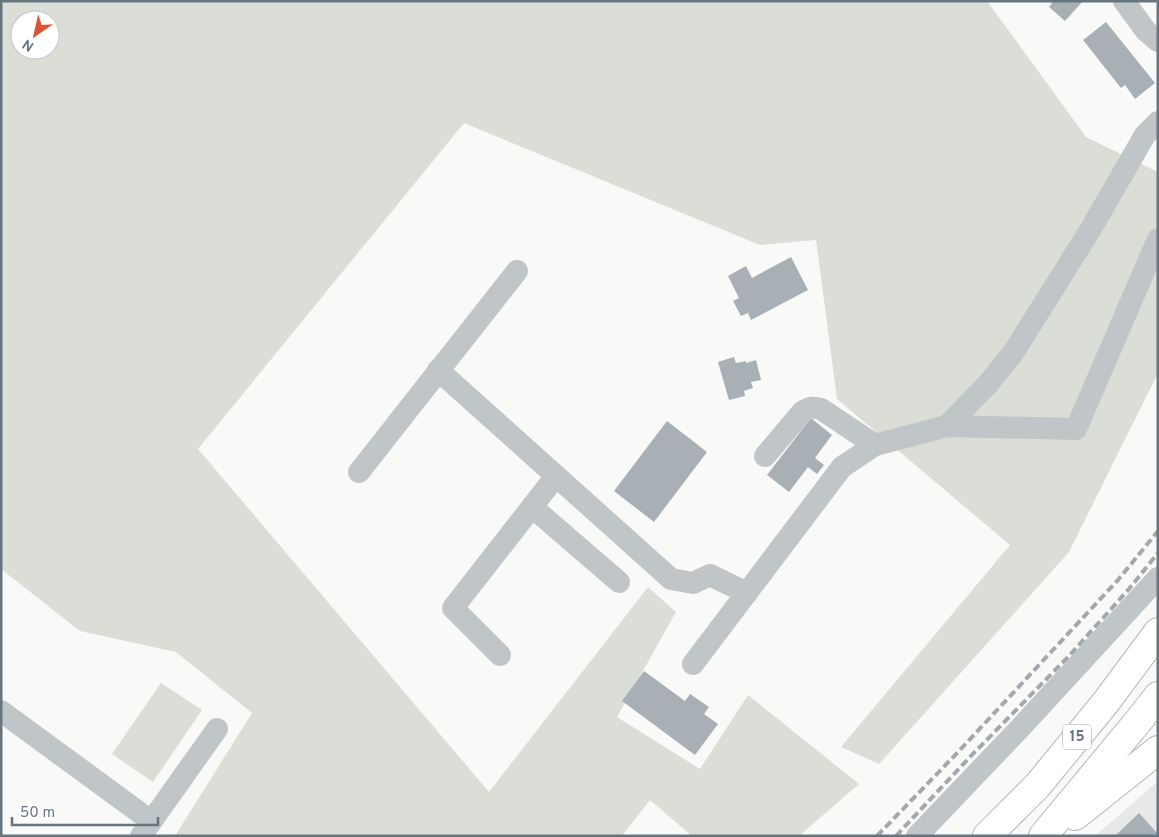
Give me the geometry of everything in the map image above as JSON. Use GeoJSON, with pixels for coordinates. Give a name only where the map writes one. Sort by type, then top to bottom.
{"type":"FeatureCollection","features":[{"type":"Feature","properties":{"kind":"highway","name":"15"},"geometry":{"type":"LineString","coordinates":[[987,836],[1038,784],[1106,702],[1158,632]]}},
{"type":"Feature","properties":{"kind":"highway","name":"15"},"geometry":{"type":"LineString","coordinates":[[1043,836],[1158,696]]}},
{"type":"Feature","properties":{"kind":"highway"},"geometry":{"type":"LineString","coordinates":[[1051,836],[1154,759]]}},
{"type":"Feature","properties":{"kind":"street"},"geometry":{"type":"LineString","coordinates":[[1124,1],[1146,31],[1158,41]]}},
{"type":"Feature","properties":{"kind":"street"},"geometry":{"type":"LineString","coordinates":[[947,426],[988,384],[1013,353],[1145,135],[1158,122]]}},
{"type":"Feature","properties":{"kind":"street"},"geometry":{"type":"LineString","coordinates":[[694,664],[842,468],[875,445],[947,426],[1076,429],[1158,239]]}},
{"type":"Feature","properties":{"kind":"street"},"geometry":{"type":"LineString","coordinates":[[359,472],[517,271]]}},
{"type":"Feature","properties":{"kind":"street"},"geometry":{"type":"LineString","coordinates":[[438,370],[671,579],[693,583],[710,575],[747,593]]}},
{"type":"Feature","properties":{"kind":"street"},"geometry":{"type":"LineString","coordinates":[[765,456],[802,412],[808,408],[815,407],[821,409],[875,445]]}},
{"type":"Feature","properties":{"kind":"street"},"geometry":{"type":"LineString","coordinates":[[500,655],[453,608],[556,476]]}},
{"type":"Feature","properties":{"kind":"street"},"geometry":{"type":"LineString","coordinates":[[532,506],[619,582]]}},
{"type":"Feature","properties":{"kind":"street"},"geometry":{"type":"LineString","coordinates":[[917,836],[1023,726],[1158,578]]}},
{"type":"Feature","properties":{"kind":"street"},"geometry":{"type":"LineString","coordinates":[[1,711],[146,828],[217,729]]}},
{"type":"Feature","properties":{"kind":"shaded area"},"geometry":{"type":"Polygon","coordinates":[[[1,1],[987,1],[1086,137],[1158,172],[1158,373],[1069,552],[879,764],[841,747],[1010,545],[837,399],[816,240],[760,245],[464,123],[198,449],[489,792],[648,587],[676,612],[617,717],[700,769],[748,695],[859,784],[799,836],[692,836],[650,800],[622,836],[175,836],[252,713],[176,652],[80,631],[1,569],[1,1]]]}},
{"type":"Feature","properties":{"kind":"shaded area"},"geometry":{"type":"Polygon","coordinates":[[[161,683],[202,710],[153,782],[112,754],[161,683]]]}},
{"type":"Feature","properties":{"kind":"shaded area"},"geometry":{"type":"Polygon","coordinates":[[[1158,781],[1158,836],[1095,836],[1158,781]]]}},
{"type":"Feature","properties":{"kind":"building"},"geometry":{"type":"Polygon","coordinates":[[[1051,1],[1083,1],[1065,21],[1049,7],[1052,3],[1051,1]]]}},
{"type":"Feature","properties":{"kind":"building"},"geometry":{"type":"Polygon","coordinates":[[[1106,22],[1155,83],[1135,99],[1125,85],[1121,88],[1083,40],[1106,22]]]}},
{"type":"Feature","properties":{"kind":"building"},"geometry":{"type":"Polygon","coordinates":[[[791,257],[808,290],[751,320],[748,313],[741,316],[733,301],[739,298],[728,276],[746,266],[752,278],[791,257]]]}},
{"type":"Feature","properties":{"kind":"building"},"geometry":{"type":"Polygon","coordinates":[[[734,357],[736,363],[756,360],[761,380],[751,382],[753,388],[744,391],[745,396],[729,400],[718,362],[734,357]]]}},
{"type":"Feature","properties":{"kind":"building"},"geometry":{"type":"Polygon","coordinates":[[[811,418],[832,435],[815,458],[824,465],[817,474],[808,467],[789,492],[767,475],[811,418]]]}},
{"type":"Feature","properties":{"kind":"building"},"geometry":{"type":"Polygon","coordinates":[[[667,421],[707,452],[654,522],[614,491],[667,421]]]}},
{"type":"Feature","properties":{"kind":"building"},"geometry":{"type":"Polygon","coordinates":[[[644,671],[685,701],[690,694],[709,707],[704,714],[718,724],[695,755],[622,701],[644,671]]]}},
{"type":"Feature","properties":{"kind":"building"},"geometry":{"type":"Polygon","coordinates":[[[1139,813],[1158,836],[1115,836],[1139,813]]]}},
{"type":"Feature","properties":{"kind":"railway"},"geometry":{"type":"LineString","coordinates":[[877,836],[1118,580],[1158,531]]}},
{"type":"Feature","properties":{"kind":"railway"},"geometry":{"type":"LineString","coordinates":[[896,836],[1068,657],[1129,589],[1158,553]]}}]}
